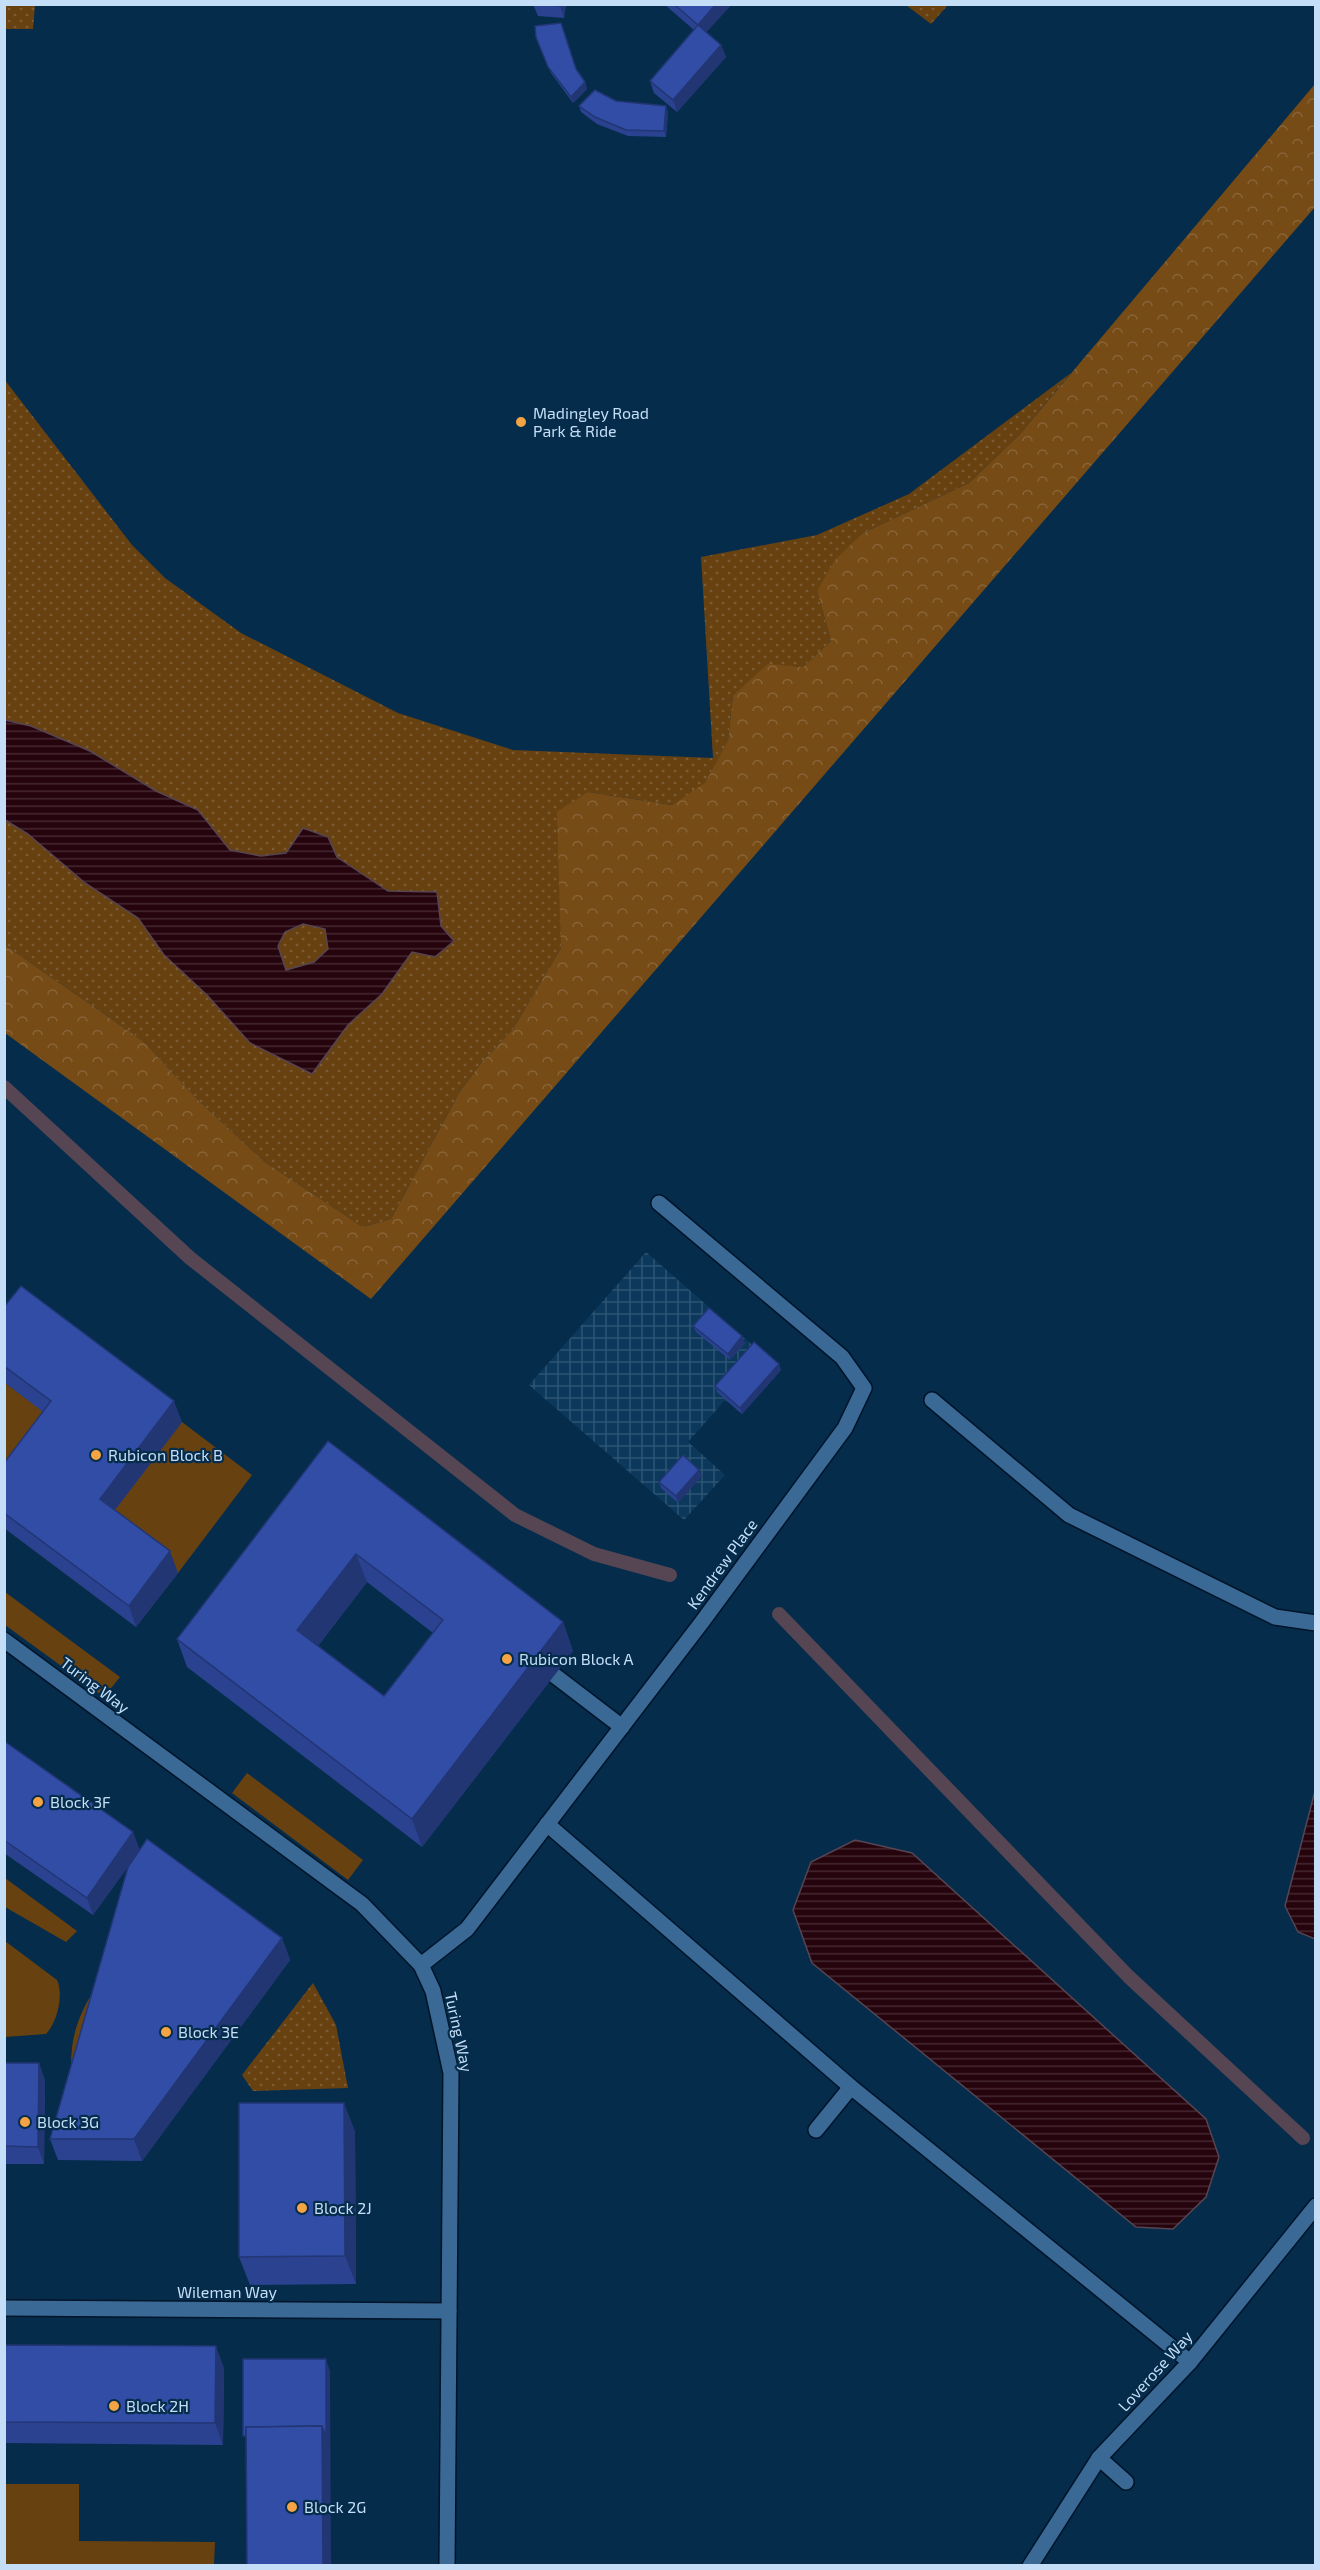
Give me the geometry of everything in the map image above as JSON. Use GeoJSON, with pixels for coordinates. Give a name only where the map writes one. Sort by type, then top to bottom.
{"type":"FeatureCollection","features":[{"type":"Feature","properties":{"kind":"street","name":"Kendrew Place"},"geometry":{"type":"LineString","coordinates":[[421,1965],[467,1929],[548,1824],[845,1428],[864,1388],[842,1357],[659,1203]]}},
{"type":"Feature","properties":{"kind":"street"},"geometry":{"type":"LineString","coordinates":[[932,1400],[1069,1515],[1275,1617],[1316,1623]]}},
{"type":"Feature","properties":{"kind":"street","name":"Turing Way"},"geometry":{"type":"LineString","coordinates":[[4,1640],[362,1904],[421,1965],[433,1991],[451,2073],[447,2565]]}},
{"type":"Feature","properties":{"kind":"street"},"geometry":{"type":"LineString","coordinates":[[554,1675],[622,1727]]}},
{"type":"Feature","properties":{"kind":"street"},"geometry":{"type":"LineString","coordinates":[[548,1824],[851,2087],[1190,2362]]}},
{"type":"Feature","properties":{"kind":"street"},"geometry":{"type":"LineString","coordinates":[[816,2130],[851,2087]]}},
{"type":"Feature","properties":{"kind":"street","name":"Loverose Way"},"geometry":{"type":"LineString","coordinates":[[1030,2565],[1099,2458],[1190,2362],[1316,2206]]}},
{"type":"Feature","properties":{"kind":"street","name":"Wileman Way"},"geometry":{"type":"LineString","coordinates":[[4,2308],[449,2311]]}},
{"type":"Feature","properties":{"kind":"street"},"geometry":{"type":"LineString","coordinates":[[1099,2458],[1126,2482]]}},
{"type":"Feature","properties":{"kind":"shaded area"},"geometry":{"type":"Polygon","coordinates":[[[948,4],[931,24],[906,5],[948,4]]]}},
{"type":"Feature","properties":{"kind":"shaded area"},"geometry":{"type":"Polygon","coordinates":[[[4,5],[35,5],[33,29],[5,29],[4,5]]]}},
{"type":"Feature","properties":{"kind":"shaded area"},"geometry":{"type":"Polygon","coordinates":[[[1071,373],[1020,434],[969,483],[863,533],[817,591],[831,641],[803,667],[768,665],[733,695],[728,740],[705,784],[672,805],[588,792],[562,915],[561,948],[513,1029],[481,1063],[459,1093],[391,1219],[363,1227],[265,1162],[199,1101],[143,1041],[5,945],[5,820],[28,834],[85,883],[138,918],[164,955],[207,995],[312,1074],[348,1025],[382,994],[412,952],[441,926],[436,892],[388,891],[337,857],[328,837],[286,852],[261,856],[230,850],[198,810],[156,791],[90,751],[31,726],[5,720],[4,379],[132,545],[165,578],[241,633],[398,713],[513,750],[713,758],[701,557],[817,535],[909,494],[1071,373]]]}},
{"type":"Feature","properties":{"kind":"shaded area"},"geometry":{"type":"Polygon","coordinates":[[[5,720],[31,726],[90,751],[156,791],[198,810],[230,850],[261,856],[286,853],[303,828],[328,837],[337,857],[388,891],[437,892],[441,926],[454,941],[435,957],[412,952],[382,994],[348,1025],[312,1074],[250,1043],[207,995],[164,955],[138,918],[85,883],[28,834],[5,820],[5,720]],[[303,924],[285,932],[278,946],[286,970],[314,962],[328,949],[325,929],[303,924]]]}},
{"type":"Feature","properties":{"kind":"shaded area"},"geometry":{"type":"Polygon","coordinates":[[[303,924],[325,929],[328,949],[314,962],[286,970],[278,946],[285,932],[303,924]]]}},
{"type":"Feature","properties":{"kind":"shaded area"},"geometry":{"type":"Polygon","coordinates":[[[646,1252],[781,1370],[742,1414],[725,1400],[688,1442],[725,1475],[684,1520],[529,1385],[646,1252]]]}},
{"type":"Feature","properties":{"kind":"shaded area"},"geometry":{"type":"Polygon","coordinates":[[[4,1382],[59,1423],[5,1481],[4,1382]]]}},
{"type":"Feature","properties":{"kind":"shaded area"},"geometry":{"type":"Polygon","coordinates":[[[182,1422],[252,1475],[178,1573],[107,1520],[182,1422]]]}},
{"type":"Feature","properties":{"kind":"shaded area"},"geometry":{"type":"Polygon","coordinates":[[[5,1592],[120,1677],[104,1697],[5,1625],[5,1592]]]}},
{"type":"Feature","properties":{"kind":"shaded area"},"geometry":{"type":"Polygon","coordinates":[[[247,1773],[363,1860],[348,1880],[232,1793],[247,1773]]]}},
{"type":"Feature","properties":{"kind":"shaded area"},"geometry":{"type":"Polygon","coordinates":[[[1315,1791],[1315,1939],[1298,1932],[1285,1906],[1315,1791]]]}},
{"type":"Feature","properties":{"kind":"shaded area"},"geometry":{"type":"Polygon","coordinates":[[[855,1840],[912,1853],[1206,2119],[1219,2157],[1206,2197],[1173,2229],[1136,2227],[812,1963],[793,1910],[811,1862],[855,1840]]]}},
{"type":"Feature","properties":{"kind":"shaded area"},"geometry":{"type":"Polygon","coordinates":[[[5,1878],[77,1931],[66,1942],[5,1907],[5,1878]]]}},
{"type":"Feature","properties":{"kind":"shaded area"},"geometry":{"type":"Polygon","coordinates":[[[5,1941],[57,1980],[60,1993],[58,2008],[46,2034],[5,2037],[5,1941]]]}},
{"type":"Feature","properties":{"kind":"shaded area"},"geometry":{"type":"Polygon","coordinates":[[[313,1983],[336,2025],[348,2088],[253,2091],[242,2075],[313,1983]]]}},
{"type":"Feature","properties":{"kind":"shaded area"},"geometry":{"type":"Polygon","coordinates":[[[96,1987],[74,2104],[71,2071],[73,2043],[80,2016],[96,1987]]]}},
{"type":"Feature","properties":{"kind":"shaded area"},"geometry":{"type":"Polygon","coordinates":[[[5,2484],[79,2484],[79,2541],[215,2542],[214,2565],[5,2565],[5,2484]]]}},
{"type":"Feature","properties":{"kind":"green space"},"geometry":{"type":"Polygon","coordinates":[[[1315,84],[1315,207],[371,1299],[5,1033],[5,945],[143,1041],[199,1101],[265,1162],[363,1227],[391,1219],[459,1093],[481,1063],[513,1029],[561,948],[557,812],[588,792],[672,805],[705,783],[728,740],[733,695],[768,664],[803,667],[831,641],[817,591],[835,560],[863,533],[969,483],[1020,434],[1315,84]]]}},
{"type":"Feature","properties":{"kind":"building"},"geometry":{"type":"Polygon","coordinates":[[[535,4],[560,4],[560,6],[535,4]]]}},
{"type":"Feature","properties":{"kind":"building"},"geometry":{"type":"Polygon","coordinates":[[[674,4],[716,4],[698,25],[674,4]]]}},
{"type":"Feature","properties":{"kind":"building"},"geometry":{"type":"Polygon","coordinates":[[[561,23],[576,69],[585,82],[571,97],[548,67],[536,37],[535,26],[561,23]]]}},
{"type":"Feature","properties":{"kind":"building"},"geometry":{"type":"Polygon","coordinates":[[[698,25],[721,45],[673,100],[650,81],[698,25]]]}},
{"type":"Feature","properties":{"kind":"building"},"geometry":{"type":"Polygon","coordinates":[[[595,90],[616,101],[666,106],[664,131],[626,130],[595,117],[579,106],[595,90]]]}},
{"type":"Feature","properties":{"kind":"building","name":"Rubicon Block B"},"geometry":{"type":"Polygon","coordinates":[[[21,1286],[174,1401],[100,1499],[170,1551],[129,1606],[4,1513],[4,1463],[51,1401],[4,1366],[4,1307],[21,1286]]]}},
{"type":"Feature","properties":{"kind":"building"},"geometry":{"type":"Polygon","coordinates":[[[709,1308],[742,1336],[728,1354],[693,1326],[709,1308]]]}},
{"type":"Feature","properties":{"kind":"building"},"geometry":{"type":"Polygon","coordinates":[[[754,1342],[779,1364],[740,1408],[715,1386],[754,1342]]]}},
{"type":"Feature","properties":{"kind":"building","name":"Rubicon Block A"},"geometry":{"type":"Polygon","coordinates":[[[328,1441],[563,1622],[412,1819],[177,1639],[328,1441]],[[356,1554],[297,1630],[384,1696],[443,1620],[356,1554]]]}},
{"type":"Feature","properties":{"kind":"building"},"geometry":{"type":"Polygon","coordinates":[[[683,1455],[699,1470],[676,1496],[659,1482],[683,1455]]]}},
{"type":"Feature","properties":{"kind":"building","name":"Block 3F"},"geometry":{"type":"Polygon","coordinates":[[[4,1741],[133,1832],[87,1898],[4,1840],[4,1741]]]}},
{"type":"Feature","properties":{"kind":"building","name":"Block 3E"},"geometry":{"type":"Polygon","coordinates":[[[147,1839],[282,1938],[134,2139],[50,2139],[128,1867],[147,1839]]]}},
{"type":"Feature","properties":{"kind":"building","name":"Block 3G"},"geometry":{"type":"Polygon","coordinates":[[[4,2063],[39,2063],[38,2147],[4,2146],[4,2063]]]}},
{"type":"Feature","properties":{"kind":"building","name":"Block 2J"},"geometry":{"type":"Polygon","coordinates":[[[239,2103],[344,2103],[345,2256],[239,2257],[239,2103]]]}},
{"type":"Feature","properties":{"kind":"building","name":"Block 2H"},"geometry":{"type":"Polygon","coordinates":[[[4,2345],[216,2346],[215,2423],[4,2422],[4,2345]]]}},
{"type":"Feature","properties":{"kind":"building"},"geometry":{"type":"Polygon","coordinates":[[[243,2359],[326,2359],[326,2436],[322,2426],[246,2427],[246,2436],[243,2436],[243,2359]]]}},
{"type":"Feature","properties":{"kind":"building","name":"Block 2G"},"geometry":{"type":"Polygon","coordinates":[[[322,2426],[323,2565],[247,2565],[246,2427],[322,2426]]]}},
{"type":"Feature","properties":{"kind":"waterway"},"geometry":{"type":"LineString","coordinates":[[4,1087],[190,1258],[515,1515],[594,1554],[670,1575]]}},
{"type":"Feature","properties":{"kind":"waterway"},"geometry":{"type":"LineString","coordinates":[[779,1614],[1129,1977],[1303,2138]]}},
{"type":"Feature","properties":{"kind":"place","name":"Madingley Road Park & Ride"},"geometry":{"type":"Point","coordinates":[521,422]}},
{"type":"Feature","properties":{"kind":"place","name":"Rubicon Block B"},"geometry":{"type":"Point","coordinates":[96,1455]}},
{"type":"Feature","properties":{"kind":"place","name":"Rubicon Block A"},"geometry":{"type":"Point","coordinates":[507,1659]}},
{"type":"Feature","properties":{"kind":"place","name":"Block 3F"},"geometry":{"type":"Point","coordinates":[38,1802]}},
{"type":"Feature","properties":{"kind":"place","name":"Block 3E"},"geometry":{"type":"Point","coordinates":[166,2032]}},
{"type":"Feature","properties":{"kind":"place","name":"Block 3G"},"geometry":{"type":"Point","coordinates":[25,2122]}},
{"type":"Feature","properties":{"kind":"place","name":"Block 2J"},"geometry":{"type":"Point","coordinates":[302,2208]}},
{"type":"Feature","properties":{"kind":"place","name":"Block 2H"},"geometry":{"type":"Point","coordinates":[114,2406]}},
{"type":"Feature","properties":{"kind":"place","name":"Block 2G"},"geometry":{"type":"Point","coordinates":[292,2507]}}]}
